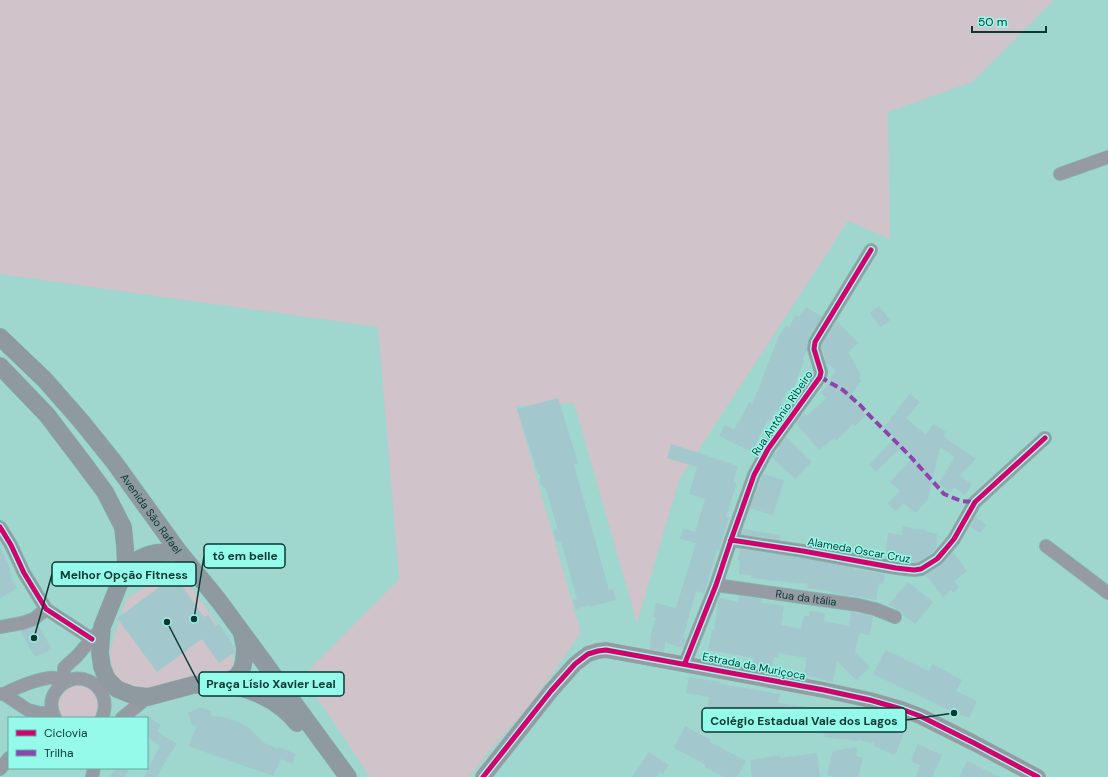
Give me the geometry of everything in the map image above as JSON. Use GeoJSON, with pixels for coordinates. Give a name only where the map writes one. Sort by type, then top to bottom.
{"type":"FeatureCollection","features":[{"type":"Feature","properties":{"kind":"main road","name":"Avenida São Rafael"},"geometry":{"type":"LineString","coordinates":[[0,337],[45,380],[114,462],[179,552],[219,600],[348,777]]}},
{"type":"Feature","properties":{"kind":"main road"},"geometry":{"type":"LineString","coordinates":[[0,366],[47,415],[105,492],[123,527],[126,547],[126,567],[97,633],[102,667],[107,679],[116,689],[132,695],[148,696],[193,685],[221,683],[231,680],[237,676],[242,668],[244,660],[245,649],[242,633]]}},
{"type":"Feature","properties":{"kind":"main road"},"geometry":{"type":"LineString","coordinates":[[126,567],[144,555],[152,553],[179,552]]}},
{"type":"Feature","properties":{"kind":"main road"},"geometry":{"type":"LineString","coordinates":[[221,683],[238,686],[264,696],[284,709],[303,731],[336,777]]}},
{"type":"Feature","properties":{"kind":"street"},"geometry":{"type":"LineString","coordinates":[[1060,174],[1108,157]]}},
{"type":"Feature","properties":{"kind":"street","name":"Rua Antônio Ribeiro"},"geometry":{"type":"LineString","coordinates":[[685,664],[716,585],[754,476],[768,449],[820,377],[821,372],[814,349],[815,342],[871,250]]}},
{"type":"Feature","properties":{"kind":"street","name":"Alameda Oscar Cruz"},"geometry":{"type":"LineString","coordinates":[[731,540],[811,552],[896,568],[914,570],[921,569],[937,559],[954,539],[975,502],[1045,438]]}},
{"type":"Feature","properties":{"kind":"street"},"geometry":{"type":"LineString","coordinates":[[0,527],[11,545],[24,573],[46,609],[97,633],[77,656],[64,668],[66,682]]}},
{"type":"Feature","properties":{"kind":"street"},"geometry":{"type":"LineString","coordinates":[[1046,546],[1108,593]]}},
{"type":"Feature","properties":{"kind":"street","name":"Rua da Itália"},"geometry":{"type":"LineString","coordinates":[[716,585],[858,605],[875,609],[895,617]]}},
{"type":"Feature","properties":{"kind":"street"},"geometry":{"type":"LineString","coordinates":[[0,627],[34,619],[46,609]]}},
{"type":"Feature","properties":{"kind":"street","name":"Estrada da Muriçoca"},"geometry":{"type":"LineString","coordinates":[[483,777],[551,691],[575,664],[588,654],[606,650],[824,690],[902,709],[927,719],[1038,777]]}},
{"type":"Feature","properties":{"kind":"street"},"geometry":{"type":"LineString","coordinates":[[2,694],[27,684],[49,678],[66,682]]}},
{"type":"Feature","properties":{"kind":"street"},"geometry":{"type":"LineString","coordinates":[[2,694],[28,710],[54,716],[52,705],[53,696],[57,689],[66,682],[75,679],[82,679],[90,681],[101,690],[105,704],[105,711],[102,717]]}},
{"type":"Feature","properties":{"kind":"street"},"geometry":{"type":"LineString","coordinates":[[123,717],[148,696]]}},
{"type":"Feature","properties":{"kind":"street"},"geometry":{"type":"LineString","coordinates":[[0,769],[8,759]]}},
{"type":"Feature","properties":{"kind":"shaded area"},"geometry":{"type":"Polygon","coordinates":[[[0,0],[1054,0],[972,82],[888,112],[890,239],[848,221],[679,480],[637,623],[574,403],[516,406],[581,633],[533,701],[496,743],[469,777],[370,777],[303,676],[399,579],[378,327],[0,274],[0,0]]]}},
{"type":"Feature","properties":{"kind":"shaded area"},"geometry":{"type":"Polygon","coordinates":[[[178,569],[232,645],[233,666],[228,677],[146,691],[125,689],[113,677],[110,650],[127,598],[178,569]]]}},
{"type":"Feature","properties":{"kind":"shaded area"},"geometry":{"type":"Polygon","coordinates":[[[74,684],[80,684],[85,685],[94,692],[97,696],[99,704],[96,717],[60,717],[58,706],[59,697],[68,687],[74,684]]]}},
{"type":"Feature","properties":{"kind":"building"},"geometry":{"type":"Polygon","coordinates":[[[879,306],[890,320],[881,327],[870,313],[879,306]]]}},
{"type":"Feature","properties":{"kind":"building"},"geometry":{"type":"Polygon","coordinates":[[[806,307],[822,317],[808,338],[807,350],[802,360],[804,361],[792,392],[787,390],[779,412],[776,410],[770,421],[767,420],[752,452],[719,436],[725,425],[734,430],[749,402],[752,404],[779,336],[786,325],[789,327],[796,315],[799,317],[806,307]]]}},
{"type":"Feature","properties":{"kind":"building"},"geometry":{"type":"Polygon","coordinates":[[[837,321],[858,343],[848,352],[861,375],[859,379],[861,380],[849,398],[866,415],[855,426],[853,424],[836,441],[834,438],[819,450],[796,423],[799,418],[805,414],[806,416],[827,398],[821,393],[831,380],[830,379],[836,370],[826,362],[822,345],[837,321]]]}},
{"type":"Feature","properties":{"kind":"building"},"geometry":{"type":"Polygon","coordinates":[[[910,394],[920,402],[906,418],[926,435],[933,424],[946,432],[943,436],[976,459],[959,476],[972,484],[965,495],[954,487],[951,492],[938,484],[955,457],[940,447],[928,499],[916,513],[903,503],[896,511],[888,504],[900,490],[890,482],[914,456],[902,446],[876,472],[869,465],[895,438],[883,427],[910,394]]]}},
{"type":"Feature","properties":{"kind":"building"},"geometry":{"type":"Polygon","coordinates":[[[558,398],[578,463],[574,465],[609,590],[613,589],[616,600],[576,609],[573,600],[577,599],[561,541],[556,542],[553,531],[558,530],[546,489],[540,484],[540,474],[538,474],[517,409],[558,398]]]}},
{"type":"Feature","properties":{"kind":"building"},"geometry":{"type":"Polygon","coordinates":[[[786,437],[812,462],[795,479],[772,457],[786,437]]]}},
{"type":"Feature","properties":{"kind":"building"},"geometry":{"type":"Polygon","coordinates":[[[671,444],[738,466],[733,482],[736,483],[736,485],[726,517],[729,517],[719,550],[717,549],[704,594],[696,591],[683,638],[686,639],[683,648],[665,642],[664,652],[650,649],[651,634],[656,618],[653,617],[656,603],[676,608],[696,543],[680,539],[683,528],[695,532],[705,499],[689,494],[697,467],[667,458],[671,444]]]}},
{"type":"Feature","properties":{"kind":"building"},"geometry":{"type":"Polygon","coordinates":[[[763,474],[784,480],[773,515],[750,508],[763,474]]]}},
{"type":"Feature","properties":{"kind":"building"},"geometry":{"type":"Polygon","coordinates":[[[975,517],[986,525],[980,533],[970,526],[975,517]]]}},
{"type":"Feature","properties":{"kind":"building"},"geometry":{"type":"Polygon","coordinates":[[[903,526],[912,529],[927,530],[927,532],[937,534],[936,549],[918,562],[885,558],[888,533],[902,535],[903,526]]]}},
{"type":"Feature","properties":{"kind":"building"},"geometry":{"type":"Polygon","coordinates":[[[743,529],[780,535],[780,540],[741,534],[743,529]]]}},
{"type":"Feature","properties":{"kind":"building"},"geometry":{"type":"Polygon","coordinates":[[[0,547],[8,563],[11,578],[17,588],[0,598],[0,547]]]}},
{"type":"Feature","properties":{"kind":"building"},"geometry":{"type":"Polygon","coordinates":[[[740,549],[802,558],[885,574],[883,584],[879,583],[876,600],[807,588],[808,584],[751,578],[752,575],[739,574],[740,561],[738,560],[740,549]]]}},
{"type":"Feature","properties":{"kind":"building"},"geometry":{"type":"Polygon","coordinates":[[[953,552],[967,571],[954,581],[959,587],[953,593],[951,590],[943,597],[926,575],[941,565],[953,552]]]}},
{"type":"Feature","properties":{"kind":"building"},"geometry":{"type":"Polygon","coordinates":[[[153,564],[160,571],[164,568],[180,587],[182,586],[204,617],[208,615],[216,626],[219,624],[234,647],[235,652],[219,663],[202,639],[157,672],[117,618],[160,587],[141,569],[153,564]]]}},
{"type":"Feature","properties":{"kind":"building"},"geometry":{"type":"Polygon","coordinates":[[[908,582],[933,602],[915,624],[889,604],[908,582]]]}},
{"type":"Feature","properties":{"kind":"building"},"geometry":{"type":"Polygon","coordinates":[[[739,596],[762,599],[762,603],[784,606],[781,625],[801,629],[804,616],[809,616],[810,611],[825,613],[824,621],[849,626],[851,612],[873,616],[870,635],[859,633],[855,652],[870,667],[856,680],[837,661],[833,682],[804,675],[807,658],[778,653],[778,657],[774,657],[772,669],[753,665],[754,658],[708,650],[712,630],[714,631],[719,598],[738,602],[739,596]]]}},
{"type":"Feature","properties":{"kind":"building"},"geometry":{"type":"Polygon","coordinates":[[[38,625],[52,649],[35,657],[20,631],[38,625]]]}},
{"type":"Feature","properties":{"kind":"building"},"geometry":{"type":"Polygon","coordinates":[[[886,650],[929,671],[932,664],[962,680],[956,691],[977,701],[969,718],[948,710],[873,674],[886,650]]]}},
{"type":"Feature","properties":{"kind":"building"},"geometry":{"type":"Polygon","coordinates":[[[689,677],[780,694],[778,703],[820,709],[819,712],[839,714],[839,716],[874,720],[904,733],[895,755],[874,746],[874,743],[865,742],[858,739],[858,741],[824,737],[825,734],[715,715],[714,722],[705,720],[709,697],[686,693],[689,677]]]}},
{"type":"Feature","properties":{"kind":"building"},"geometry":{"type":"Polygon","coordinates":[[[200,707],[211,711],[211,716],[227,718],[249,728],[264,743],[296,754],[292,764],[281,759],[273,776],[188,746],[197,726],[192,725],[188,713],[200,707]]]}},
{"type":"Feature","properties":{"kind":"building"},"geometry":{"type":"Polygon","coordinates":[[[147,717],[161,725],[157,731],[177,744],[157,777],[144,777],[160,746],[148,738],[147,717]]]}},
{"type":"Feature","properties":{"kind":"building"},"geometry":{"type":"Polygon","coordinates":[[[685,726],[711,740],[710,742],[746,761],[737,777],[724,777],[705,767],[706,765],[674,748],[685,726]]]}},
{"type":"Feature","properties":{"kind":"building"},"geometry":{"type":"Polygon","coordinates":[[[918,744],[942,755],[932,777],[916,777],[920,765],[912,762],[913,760],[911,760],[918,744]]]}},
{"type":"Feature","properties":{"kind":"building"},"geometry":{"type":"Polygon","coordinates":[[[857,747],[856,756],[863,758],[858,777],[836,777],[827,775],[833,751],[857,747]]]}},
{"type":"Feature","properties":{"kind":"building"},"geometry":{"type":"Polygon","coordinates":[[[649,752],[669,765],[663,774],[660,772],[656,777],[632,777],[649,752]]]}},
{"type":"Feature","properties":{"kind":"building"},"geometry":{"type":"Polygon","coordinates":[[[817,753],[820,777],[752,777],[750,760],[780,755],[780,758],[817,753]]]}},
{"type":"Feature","properties":{"kind":"building"},"geometry":{"type":"Polygon","coordinates":[[[967,761],[999,777],[959,777],[967,761]]]}},
{"type":"Feature","properties":{"kind":"building"},"geometry":{"type":"Polygon","coordinates":[[[115,769],[129,769],[124,777],[110,777],[115,769]]]}},
{"type":"Feature","properties":{"kind":"marked path"},"geometry":{"type":"LineString","coordinates":[[820,377],[843,390],[861,406],[910,456],[944,494],[961,501],[975,502]]}},
{"type":"Feature","properties":{"kind":"cycle path"},"geometry":{"type":"LineString","coordinates":[[685,663],[716,585],[754,475],[768,449],[820,377],[821,372],[814,349],[815,342],[871,250]]}},
{"type":"Feature","properties":{"kind":"cycle path"},"geometry":{"type":"LineString","coordinates":[[731,540],[803,551],[896,568],[914,570],[921,569],[937,559],[954,539],[975,502],[1045,438]]}},
{"type":"Feature","properties":{"kind":"cycle path"},"geometry":{"type":"LineString","coordinates":[[0,527],[11,545],[24,573],[46,609],[92,639]]}},
{"type":"Feature","properties":{"kind":"cycle path"},"geometry":{"type":"LineString","coordinates":[[483,777],[551,691],[575,664],[588,654],[606,650],[824,690],[870,700],[901,709],[920,716],[1038,777]]}},
{"type":"Feature","properties":{"kind":"place","name":"tô em belle"},"geometry":{"type":"Point","coordinates":[194,619]}},
{"type":"Feature","properties":{"kind":"place","name":"Praça Lísio Xavier Leal"},"geometry":{"type":"Point","coordinates":[167,622]}},
{"type":"Feature","properties":{"kind":"place","name":"Melhor Opção Fitness"},"geometry":{"type":"Point","coordinates":[34,638]}},
{"type":"Feature","properties":{"kind":"place","name":"Colégio Estadual Vale dos Lagos"},"geometry":{"type":"Point","coordinates":[954,713]}}]}
